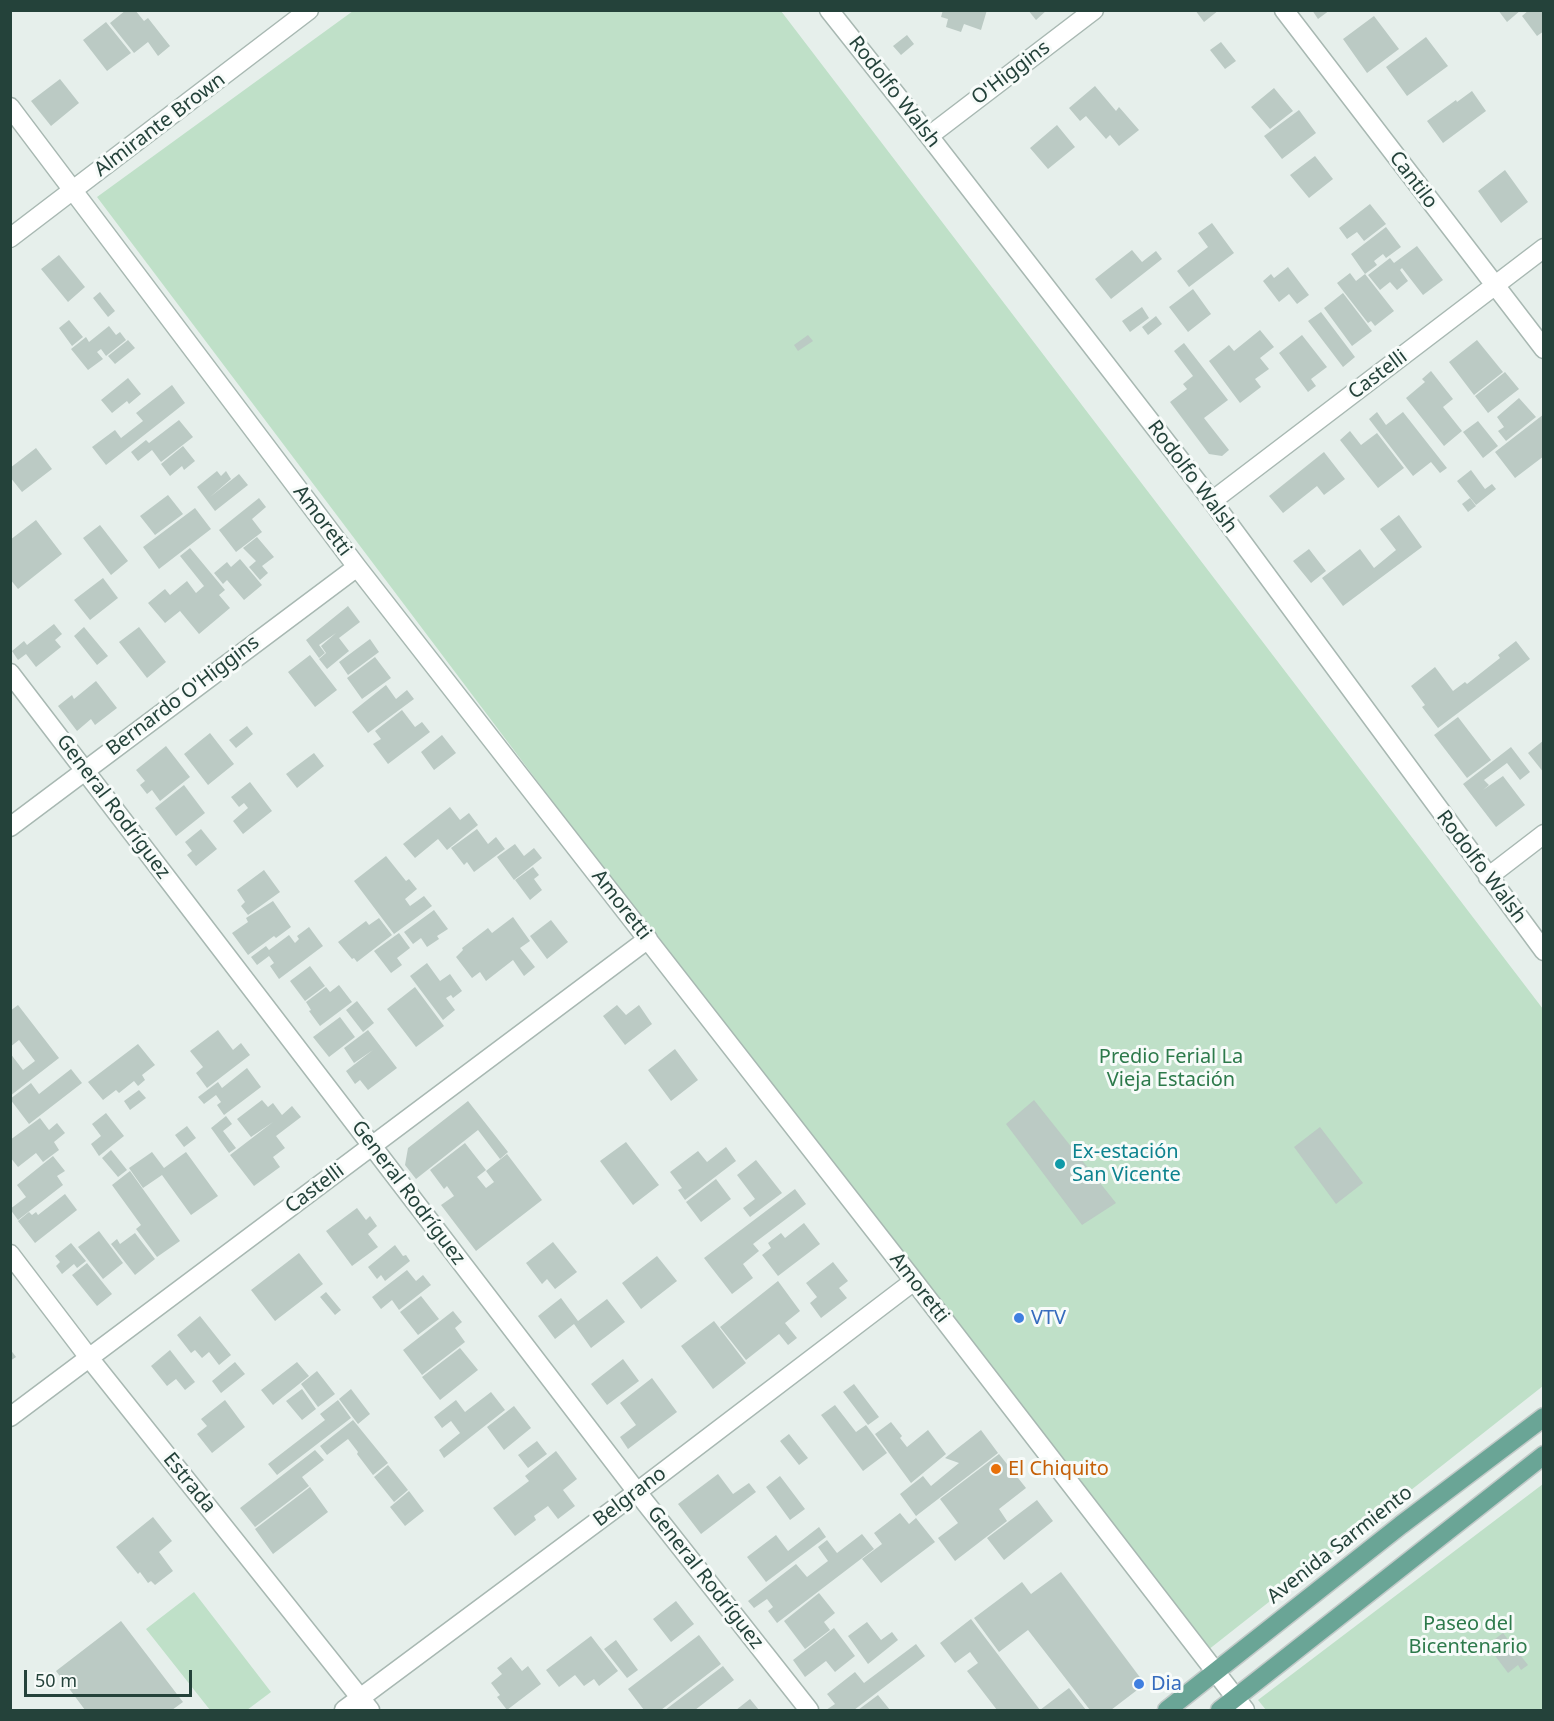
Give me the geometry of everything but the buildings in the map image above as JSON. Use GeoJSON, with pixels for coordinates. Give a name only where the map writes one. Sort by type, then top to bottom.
{"type":"FeatureCollection","features":[{"type":"Feature","properties":{"kind":"main road","name":"Avenida Sarmiento"},"geometry":{"type":"LineString","coordinates":[[1167,1710],[1401,1525],[1544,1417]]}},
{"type":"Feature","properties":{"kind":"main road"},"geometry":{"type":"LineString","coordinates":[[1220,1710],[1240,1705],[1544,1455]]}},
{"type":"Feature","properties":{"kind":"street","name":"Almirante Brown"},"geometry":{"type":"LineString","coordinates":[[10,238],[309,10]]}},
{"type":"Feature","properties":{"kind":"street","name":"Rodolfo Walsh"},"geometry":{"type":"LineString","coordinates":[[829,10],[1212,501],[1544,951]]}},
{"type":"Feature","properties":{"kind":"street","name":"O'Higgins"},"geometry":{"type":"LineString","coordinates":[[929,136],[1094,10]]}},
{"type":"Feature","properties":{"kind":"street","name":"Cantilo"},"geometry":{"type":"LineString","coordinates":[[1284,10],[1544,349]]}},
{"type":"Feature","properties":{"kind":"street","name":"Amoretti"},"geometry":{"type":"LineString","coordinates":[[10,107],[357,567],[914,1281],[1240,1705]]}},
{"type":"Feature","properties":{"kind":"street","name":"Castelli"},"geometry":{"type":"LineString","coordinates":[[1212,501],[1544,248]]}},
{"type":"Feature","properties":{"kind":"street","name":"Bernardo O'Higgins"},"geometry":{"type":"LineString","coordinates":[[10,827],[357,567]]}},
{"type":"Feature","properties":{"kind":"street","name":"General Rodríguez"},"geometry":{"type":"LineString","coordinates":[[10,673],[637,1492],[809,1710]]}},
{"type":"Feature","properties":{"kind":"street"},"geometry":{"type":"LineString","coordinates":[[1488,877],[1544,834]]}},
{"type":"Feature","properties":{"kind":"street","name":"Castelli"},"geometry":{"type":"LineString","coordinates":[[10,1417],[648,939]]}},
{"type":"Feature","properties":{"kind":"street","name":"Estrada"},"geometry":{"type":"LineString","coordinates":[[10,1254],[90,1359],[365,1705]]}},
{"type":"Feature","properties":{"kind":"street","name":"Belgrano"},"geometry":{"type":"LineString","coordinates":[[344,1710],[365,1705],[637,1492],[914,1281]]}},
{"type":"Feature","properties":{"kind":"green space","name":"Predio Ferial La Vieja Estación"},"geometry":{"type":"Polygon","coordinates":[[[353,11],[781,11],[1543,1009],[1543,1386],[1208,1650],[914,1281],[97,197],[353,11]]]}},
{"type":"Feature","properties":{"kind":"green space","name":"Paseo del Bicentenario"},"geometry":{"type":"Polygon","coordinates":[[[1543,1484],[1543,1710],[1266,1710],[1258,1700],[1543,1484]]]}},
{"type":"Feature","properties":{"kind":"green space"},"geometry":{"type":"Polygon","coordinates":[[[194,1592],[271,1692],[247,1710],[210,1710],[146,1629],[194,1592]]]}},
{"type":"Feature","properties":{"kind":"place","name":"Ex-estación San Vicente"},"geometry":{"type":"Point","coordinates":[1060,1164]}},
{"type":"Feature","properties":{"kind":"place","name":"VTV"},"geometry":{"type":"Point","coordinates":[1019,1318]}},
{"type":"Feature","properties":{"kind":"place","name":"El Chiquito"},"geometry":{"type":"Point","coordinates":[996,1469]}},
{"type":"Feature","properties":{"kind":"place","name":"Dia"},"geometry":{"type":"Point","coordinates":[1139,1684]}}]}
